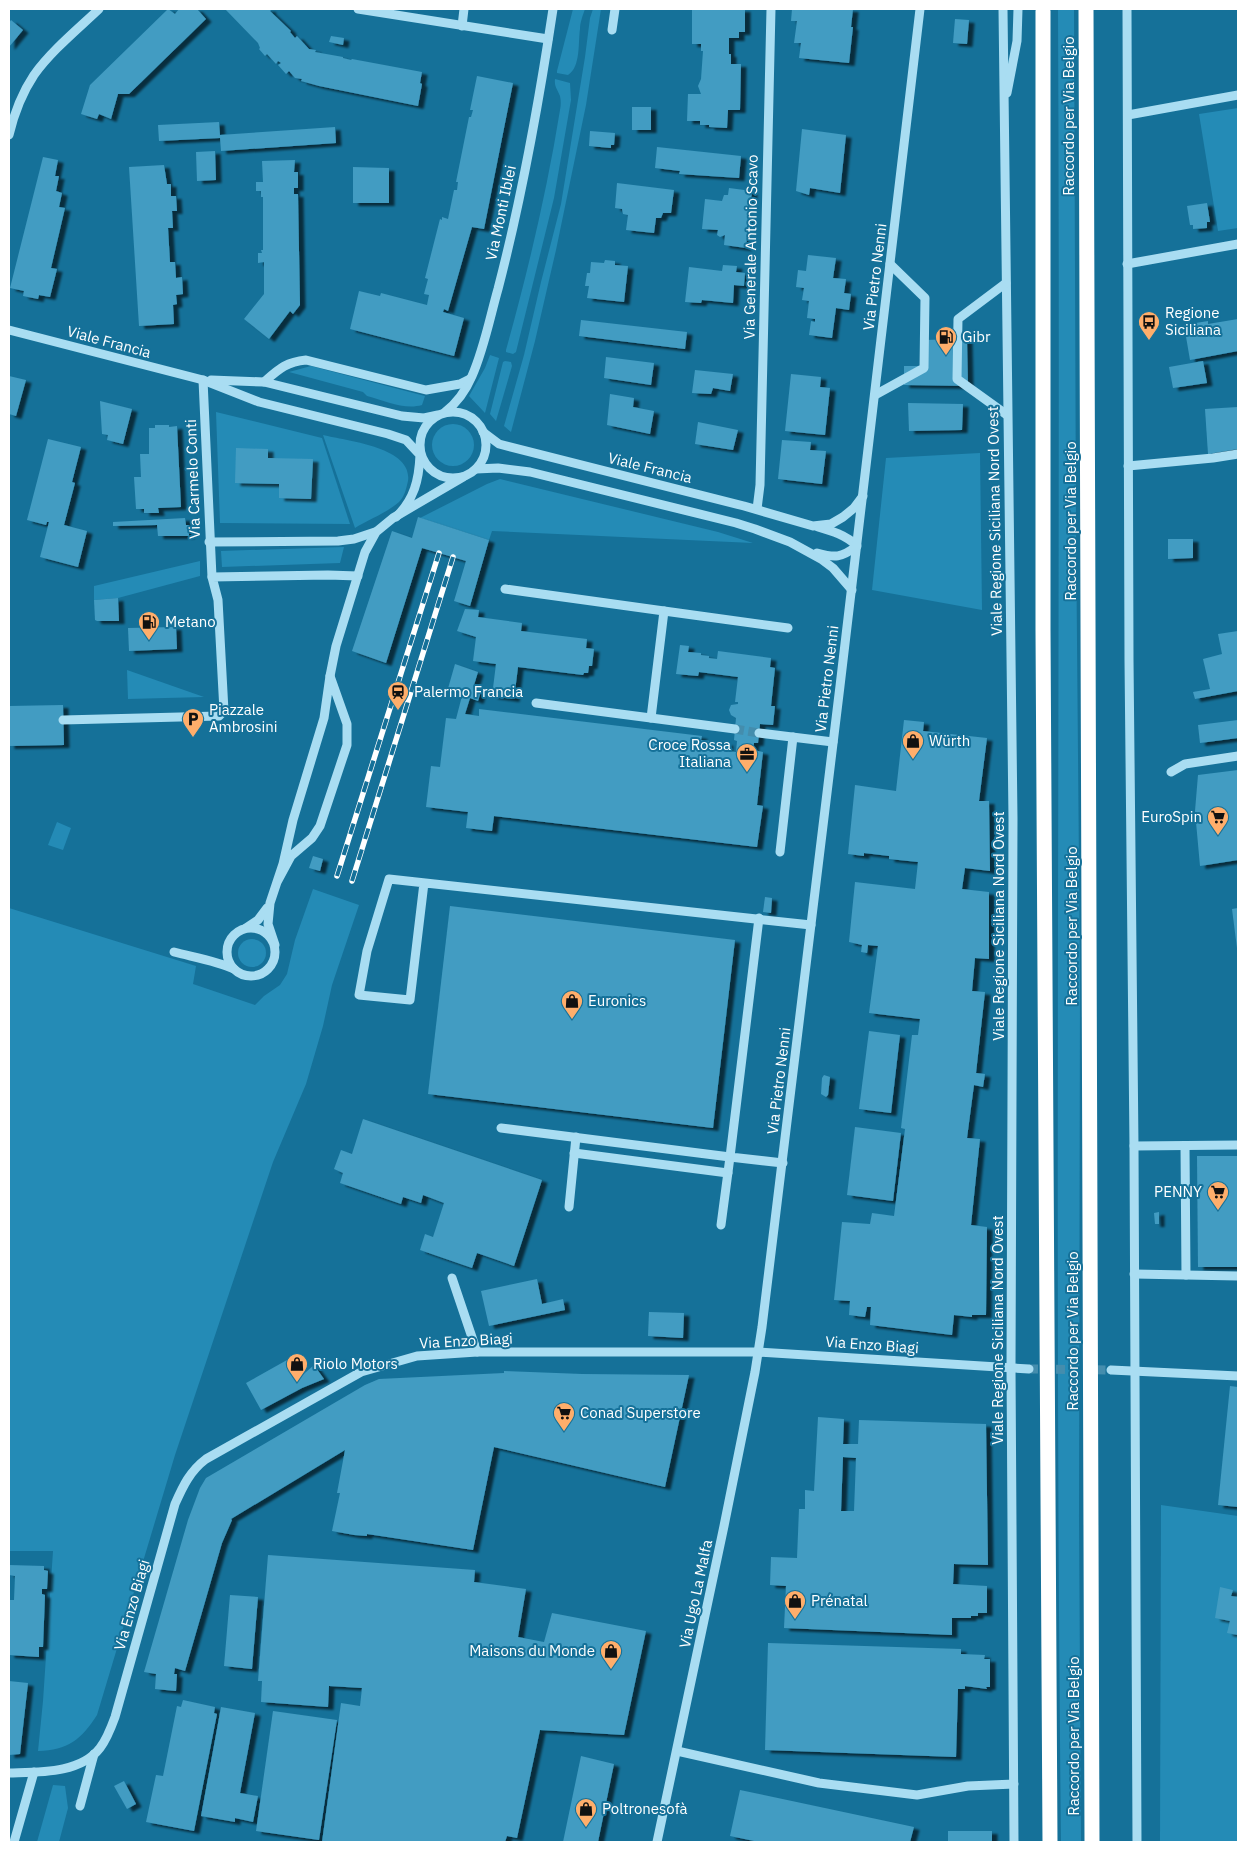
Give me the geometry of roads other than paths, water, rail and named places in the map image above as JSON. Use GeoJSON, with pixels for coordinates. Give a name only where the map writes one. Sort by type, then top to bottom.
{"type":"FeatureCollection","features":[{"type":"Feature","properties":{"kind":"highway","name":"Raccordo per Via Belgio"},"geometry":{"type":"LineString","coordinates":[[1086,9],[1092,1842]]}},
{"type":"Feature","properties":{"kind":"highway","name":"Raccordo per Via Belgio"},"geometry":{"type":"LineString","coordinates":[[1042,11],[1043,640],[1050,1842]]}},
{"type":"Feature","properties":{"kind":"street"},"geometry":{"type":"LineString","coordinates":[[9,135],[15,112],[34,75],[66,40],[99,9]]}},
{"type":"Feature","properties":{"kind":"street"},"geometry":{"type":"LineString","coordinates":[[358,9],[548,39]]}},
{"type":"Feature","properties":{"kind":"street"},"geometry":{"type":"LineString","coordinates":[[462,26],[464,9]]}},
{"type":"Feature","properties":{"kind":"street","name":"Via Monti Iblei"},"geometry":{"type":"LineString","coordinates":[[442,414],[452,407],[472,377],[483,342],[515,219],[553,9]]}},
{"type":"Feature","properties":{"kind":"street"},"geometry":{"type":"LineString","coordinates":[[612,30],[615,9]]}},
{"type":"Feature","properties":{"kind":"street","name":"Via Generale Antonio Scavo"},"geometry":{"type":"LineString","coordinates":[[757,510],[760,486],[771,9]]}},
{"type":"Feature","properties":{"kind":"street","name":"Via Pietro Nenni"},"geometry":{"type":"LineString","coordinates":[[758,1352],[783,1163],[920,9]]}},
{"type":"Feature","properties":{"kind":"street","name":"Viale Regione Siciliana Nord Ovest"},"geometry":{"type":"LineString","coordinates":[[1003,9],[1013,819],[1011,1368],[1014,1842]]}},
{"type":"Feature","properties":{"kind":"street"},"geometry":{"type":"LineString","coordinates":[[1004,113],[1017,41],[1018,9]]}},
{"type":"Feature","properties":{"kind":"street"},"geometry":{"type":"LineString","coordinates":[[1127,9],[1137,1842]]}},
{"type":"Feature","properties":{"kind":"street"},"geometry":{"type":"LineString","coordinates":[[1128,115],[1238,95]]}},
{"type":"Feature","properties":{"kind":"street"},"geometry":{"type":"LineString","coordinates":[[1127,264],[1238,244]]}},
{"type":"Feature","properties":{"kind":"street"},"geometry":{"type":"LineString","coordinates":[[875,395],[924,368],[924,298],[890,264]]}},
{"type":"Feature","properties":{"kind":"street"},"geometry":{"type":"LineString","coordinates":[[1006,283],[958,319],[957,379],[1007,415]]}},
{"type":"Feature","properties":{"kind":"street","name":"Viale Francia"},"geometry":{"type":"LineString","coordinates":[[9,330],[203,380],[260,402],[398,437],[414,446],[420,455]]}},
{"type":"Feature","properties":{"kind":"street"},"geometry":{"type":"LineString","coordinates":[[264,382],[279,368],[289,363],[306,360],[426,390],[460,384],[472,377]]}},
{"type":"Feature","properties":{"kind":"street","name":"Viale Francia"},"geometry":{"type":"LineString","coordinates":[[203,380],[264,382],[402,416],[424,418],[442,414]]}},
{"type":"Feature","properties":{"kind":"street","name":"Via Carmelo Conti"},"geometry":{"type":"LineString","coordinates":[[63,720],[210,717],[222,714],[224,711],[218,600],[212,577],[209,542],[203,380]]}},
{"type":"Feature","properties":{"kind":"street"},"geometry":{"type":"LineString","coordinates":[[174,952],[224,964],[242,974],[250,976],[264,973],[274,960],[274,945],[268,924],[270,904],[288,847],[292,820],[324,718],[336,646],[369,542],[376,532],[407,505],[413,495],[420,468],[419,440],[426,425],[442,414],[455,412],[472,418],[484,432],[486,440],[484,456],[476,469],[396,516]]}},
{"type":"Feature","properties":{"kind":"street","name":"Viale Francia"},"geometry":{"type":"LineString","coordinates":[[484,432],[493,440],[508,446],[814,526],[836,533],[852,541],[857,546]]}},
{"type":"Feature","properties":{"kind":"street"},"geometry":{"type":"LineString","coordinates":[[1128,466],[1238,454]]}},
{"type":"Feature","properties":{"kind":"street"},"geometry":{"type":"LineString","coordinates":[[420,455],[425,464],[438,476],[446,478],[463,477]]}},
{"type":"Feature","properties":{"kind":"street"},"geometry":{"type":"LineString","coordinates":[[476,469],[512,469],[549,476],[736,523],[808,550],[830,556],[846,554],[857,546]]}},
{"type":"Feature","properties":{"kind":"street","name":"Viale Francia"},"geometry":{"type":"LineString","coordinates":[[814,526],[831,524],[843,517],[854,508],[863,496]]}},
{"type":"Feature","properties":{"kind":"street"},"geometry":{"type":"LineString","coordinates":[[209,542],[338,541],[354,540],[376,532]]}},
{"type":"Feature","properties":{"kind":"street"},"geometry":{"type":"LineString","coordinates":[[808,550],[833,568],[852,590]]}},
{"type":"Feature","properties":{"kind":"street"},"geometry":{"type":"LineString","coordinates":[[212,577],[328,574],[358,576]]}},
{"type":"Feature","properties":{"kind":"street"},"geometry":{"type":"LineString","coordinates":[[505,589],[788,628]]}},
{"type":"Feature","properties":{"kind":"street"},"geometry":{"type":"LineString","coordinates":[[651,718],[664,611]]}},
{"type":"Feature","properties":{"kind":"street"},"geometry":{"type":"LineString","coordinates":[[277,882],[291,856],[312,838],[320,826],[347,745],[347,724],[330,676]]}},
{"type":"Feature","properties":{"kind":"street"},"geometry":{"type":"LineString","coordinates":[[536,703],[735,729]]}},
{"type":"Feature","properties":{"kind":"street"},"geometry":{"type":"LineString","coordinates":[[759,733],[833,742]]}},
{"type":"Feature","properties":{"kind":"street"},"geometry":{"type":"LineString","coordinates":[[780,852],[793,737]]}},
{"type":"Feature","properties":{"kind":"street"},"geometry":{"type":"LineString","coordinates":[[1171,772],[1185,764],[1238,756]]}},
{"type":"Feature","properties":{"kind":"street"},"geometry":{"type":"LineString","coordinates":[[424,883],[410,1000],[359,995],[367,951],[389,879],[811,925]]}},
{"type":"Feature","properties":{"kind":"street"},"geometry":{"type":"LineString","coordinates":[[235,970],[229,961],[228,950],[232,938],[262,916],[270,904]]}},
{"type":"Feature","properties":{"kind":"street"},"geometry":{"type":"LineString","coordinates":[[721,1226],[759,918]]}},
{"type":"Feature","properties":{"kind":"street"},"geometry":{"type":"LineString","coordinates":[[243,930],[258,929],[265,933],[274,945]]}},
{"type":"Feature","properties":{"kind":"street"},"geometry":{"type":"LineString","coordinates":[[196,958],[216,958],[228,950]]}},
{"type":"Feature","properties":{"kind":"street"},"geometry":{"type":"LineString","coordinates":[[501,1128],[783,1163]]}},
{"type":"Feature","properties":{"kind":"street"},"geometry":{"type":"LineString","coordinates":[[569,1207],[576,1138]]}},
{"type":"Feature","properties":{"kind":"street"},"geometry":{"type":"LineString","coordinates":[[1134,1146],[1238,1145]]}},
{"type":"Feature","properties":{"kind":"street"},"geometry":{"type":"LineString","coordinates":[[1185,1146],[1186,1275]]}},
{"type":"Feature","properties":{"kind":"street"},"geometry":{"type":"LineString","coordinates":[[574,1153],[728,1173]]}},
{"type":"Feature","properties":{"kind":"street"},"geometry":{"type":"LineString","coordinates":[[1134,1274],[1238,1276]]}},
{"type":"Feature","properties":{"kind":"street"},"geometry":{"type":"LineString","coordinates":[[452,1278],[477,1352]]}},
{"type":"Feature","properties":{"kind":"street","name":"Via Enzo Biagi"},"geometry":{"type":"LineString","coordinates":[[94,1754],[108,1734],[115,1717],[175,1504],[184,1484],[196,1467],[206,1459],[361,1372],[418,1356],[477,1352],[758,1352],[1029,1369]]}},
{"type":"Feature","properties":{"kind":"street","name":"Via Ugo La Malfa"},"geometry":{"type":"LineString","coordinates":[[658,1842],[758,1352]]}},
{"type":"Feature","properties":{"kind":"street"},"geometry":{"type":"LineString","coordinates":[[1111,1370],[1238,1376]]}},
{"type":"Feature","properties":{"kind":"street"},"geometry":{"type":"LineString","coordinates":[[677,1751],[820,1784],[917,1795],[968,1786],[1014,1784]]}},
{"type":"Feature","properties":{"kind":"street"},"geometry":{"type":"LineString","coordinates":[[9,1773],[34,1772],[74,1766],[94,1754]]}},
{"type":"Feature","properties":{"kind":"street"},"geometry":{"type":"LineString","coordinates":[[80,1806],[94,1754]]}},
{"type":"Feature","properties":{"kind":"street"},"geometry":{"type":"LineString","coordinates":[[14,1842],[34,1772]]}},
{"type":"Feature","properties":{"kind":"tunnel"},"geometry":{"type":"LineString","coordinates":[[735,729],[759,733]]}},
{"type":"Feature","properties":{"kind":"tunnel"},"geometry":{"type":"LineString","coordinates":[[1029,1369],[1111,1370]]}},
{"type":"Feature","properties":{"kind":"railway"},"geometry":{"type":"LineString","coordinates":[[337,876],[439,553]]}},
{"type":"Feature","properties":{"kind":"railway"},"geometry":{"type":"LineString","coordinates":[[352,881],[453,557]]}},
{"type":"Feature","properties":{"kind":"place","name":"Regione Siciliana"},"geometry":{"type":"Point","coordinates":[1149,341]}},
{"type":"Feature","properties":{"kind":"place","name":"Gibr"},"geometry":{"type":"Point","coordinates":[946,356]}},
{"type":"Feature","properties":{"kind":"place","name":"Metano"},"geometry":{"type":"Point","coordinates":[149,641]}},
{"type":"Feature","properties":{"kind":"place","name":"Palermo Francia"},"geometry":{"type":"Point","coordinates":[398,711]}},
{"type":"Feature","properties":{"kind":"place","name":"Piazzale Ambrosini"},"geometry":{"type":"Point","coordinates":[193,738]}},
{"type":"Feature","properties":{"kind":"place","name":"Würth"},"geometry":{"type":"Point","coordinates":[913,760]}},
{"type":"Feature","properties":{"kind":"place","name":"Croce Rossa Italiana"},"geometry":{"type":"Point","coordinates":[747,773]}},
{"type":"Feature","properties":{"kind":"place","name":"EuroSpin"},"geometry":{"type":"Point","coordinates":[1218,836]}},
{"type":"Feature","properties":{"kind":"place","name":"Euronics"},"geometry":{"type":"Point","coordinates":[572,1020]}},
{"type":"Feature","properties":{"kind":"place","name":"PENNY"},"geometry":{"type":"Point","coordinates":[1218,1211]}},
{"type":"Feature","properties":{"kind":"place","name":"Riolo Motors"},"geometry":{"type":"Point","coordinates":[297,1383]}},
{"type":"Feature","properties":{"kind":"place","name":"Conad Superstore"},"geometry":{"type":"Point","coordinates":[564,1432]}},
{"type":"Feature","properties":{"kind":"place","name":"Prénatal"},"geometry":{"type":"Point","coordinates":[795,1620]}},
{"type":"Feature","properties":{"kind":"place","name":"Maisons du Monde"},"geometry":{"type":"Point","coordinates":[611,1670]}},
{"type":"Feature","properties":{"kind":"place","name":"Poltronesofà"},"geometry":{"type":"Point","coordinates":[586,1828]}}]}
